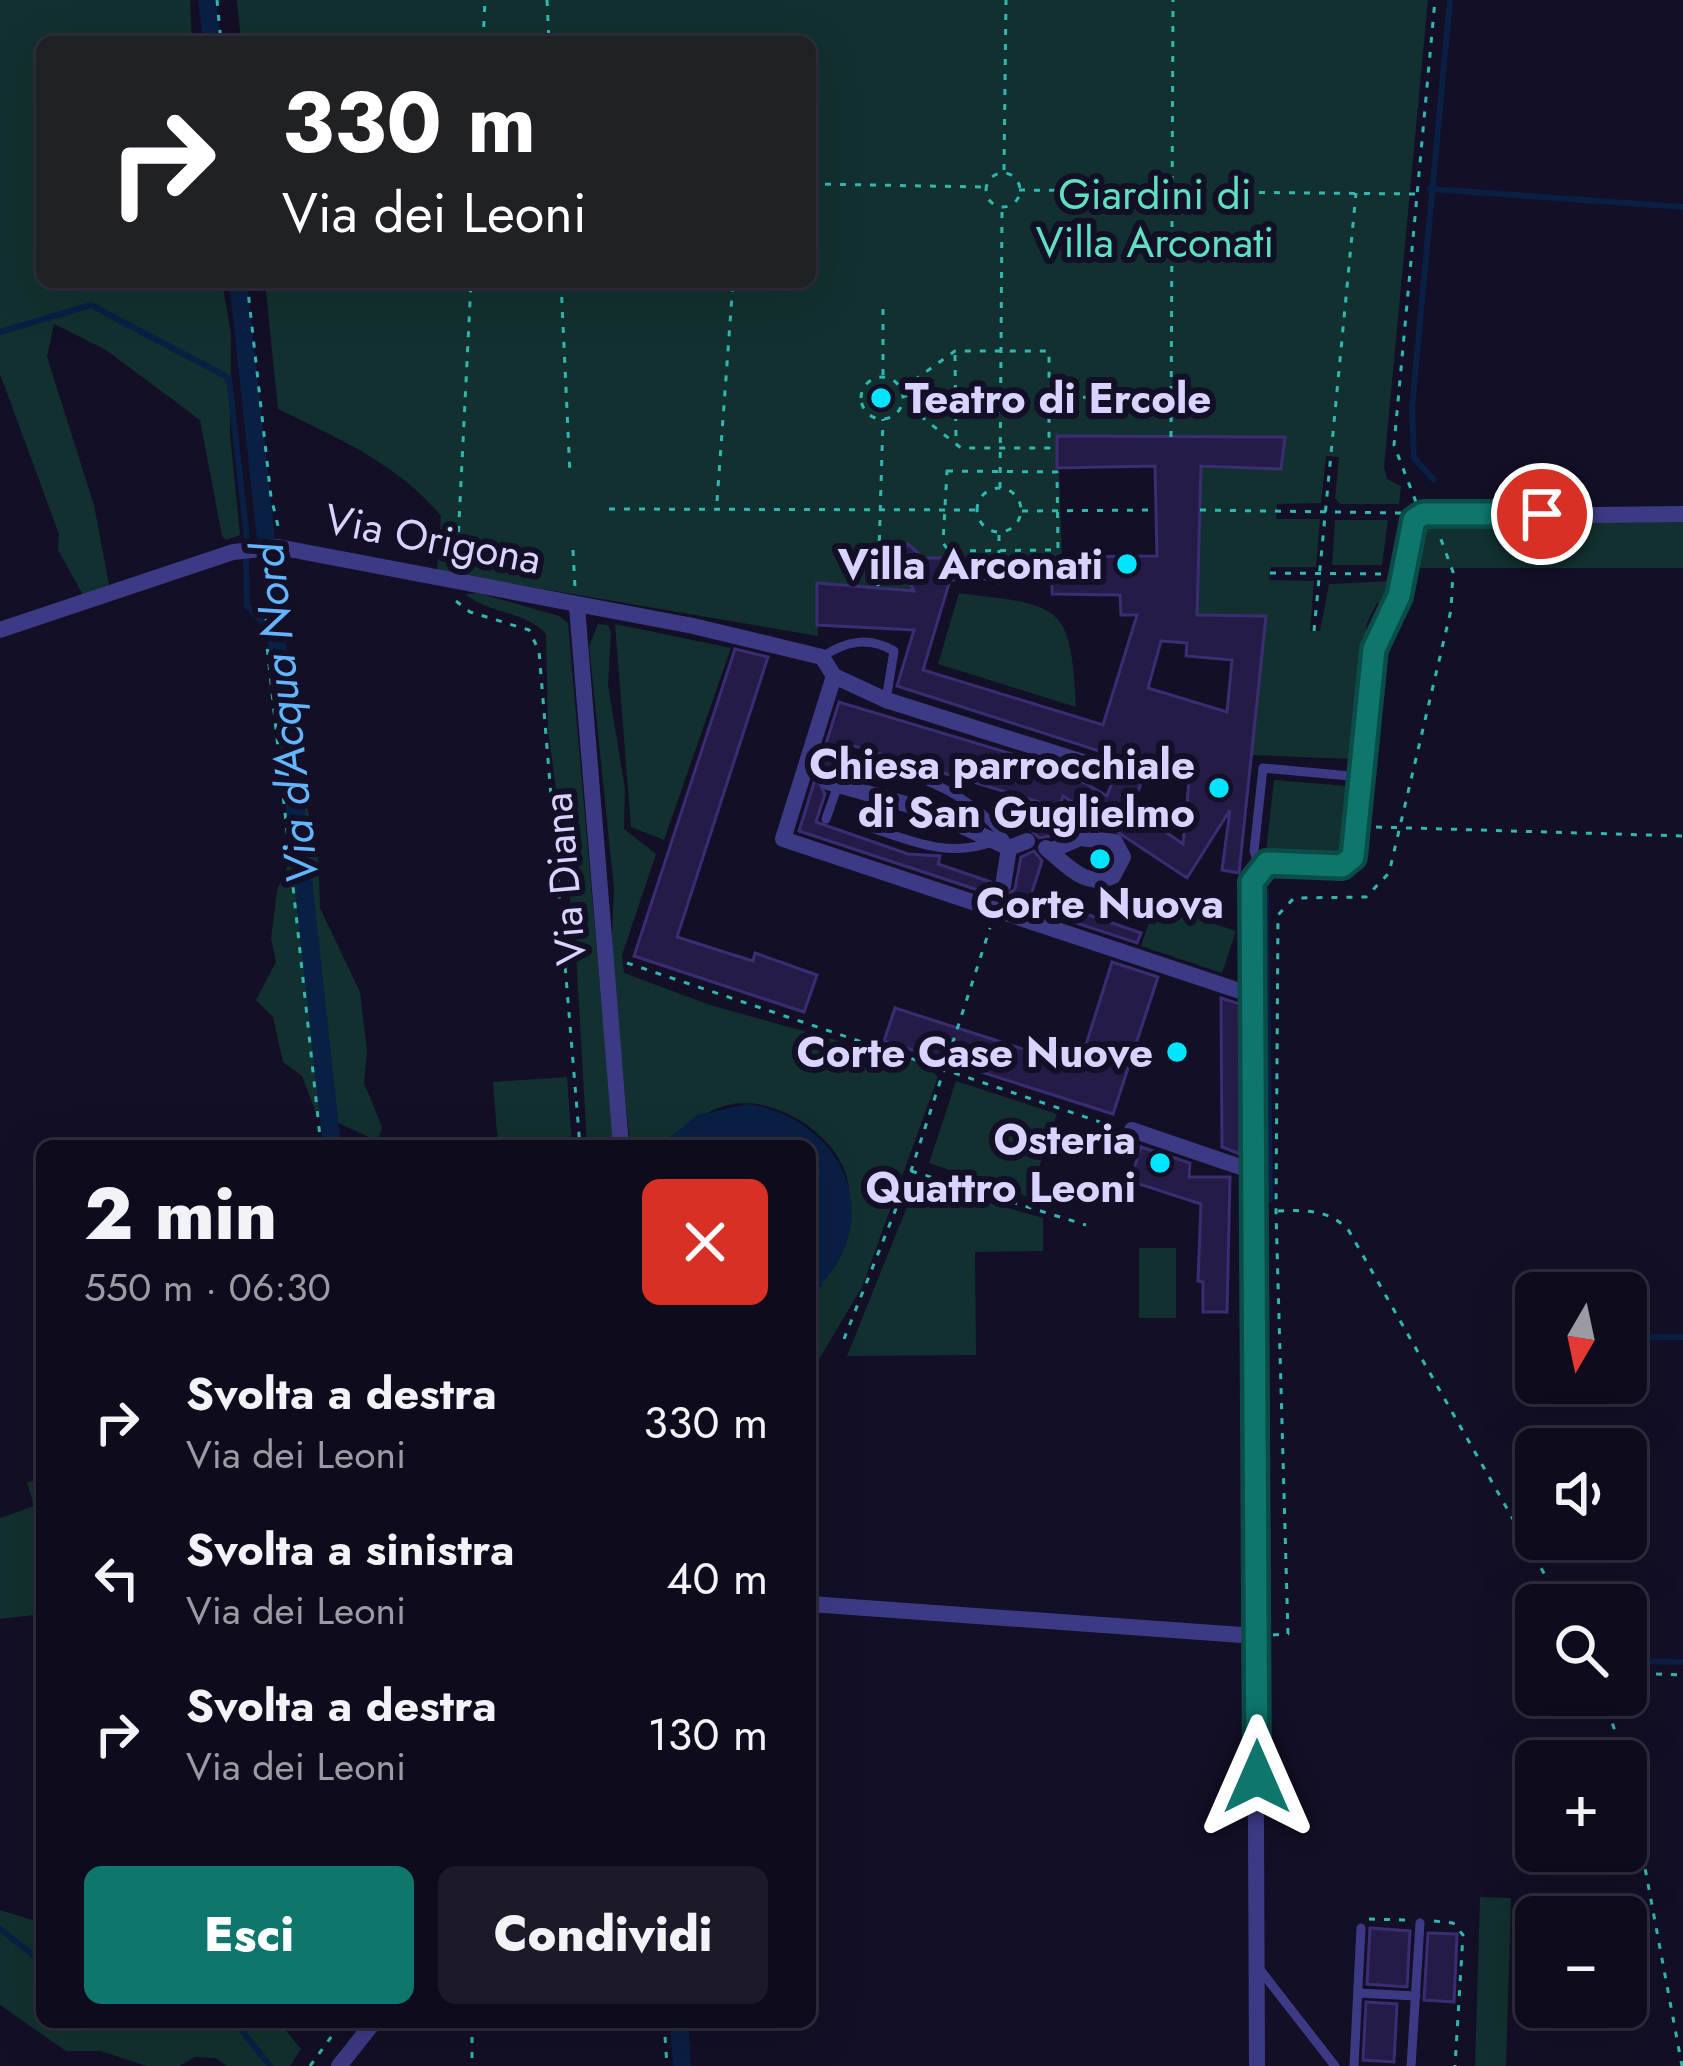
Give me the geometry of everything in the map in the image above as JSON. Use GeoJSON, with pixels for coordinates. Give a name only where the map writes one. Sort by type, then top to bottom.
{"type":"FeatureCollection","features":[{"type":"Feature","properties":{"kind":"street"},"geometry":{"type":"LineString","coordinates":[[1257,2066],[1250,893],[1259,867],[1275,861],[1347,865],[1356,825],[1376,639],[1394,607],[1408,530],[1420,516],[1683,514]]}},
{"type":"Feature","properties":{"kind":"street","name":"Via Origona"},"geometry":{"type":"LineString","coordinates":[[0,630],[254,548],[281,548],[693,626],[822,657]]}},
{"type":"Feature","properties":{"kind":"street","name":"Via Diana"},"geometry":{"type":"LineString","coordinates":[[577,607],[621,1140]]}},
{"type":"Feature","properties":{"kind":"street"},"geometry":{"type":"LineString","coordinates":[[822,657],[834,676],[886,700],[1089,764]]}},
{"type":"Feature","properties":{"kind":"street"},"geometry":{"type":"LineString","coordinates":[[834,676],[783,839],[1252,994]]}},
{"type":"Feature","properties":{"kind":"street"},"geometry":{"type":"LineString","coordinates":[[838,785],[930,811],[1010,843],[1003,886]]}},
{"type":"Feature","properties":{"kind":"street"},"geometry":{"type":"LineString","coordinates":[[1132,1130],[1252,1171]]}},
{"type":"Feature","properties":{"kind":"street"},"geometry":{"type":"LineString","coordinates":[[816,1604],[1256,1636]]}},
{"type":"Feature","properties":{"kind":"street"},"geometry":{"type":"LineString","coordinates":[[339,2066],[369,2028]]}},
{"type":"Feature","properties":{"kind":"lane"},"geometry":{"type":"LineString","coordinates":[[822,657],[841,644],[876,641],[894,651],[886,700]]}},
{"type":"Feature","properties":{"kind":"lane"},"geometry":{"type":"LineString","coordinates":[[1259,867],[1254,851],[1264,768],[1361,777]]}},
{"type":"Feature","properties":{"kind":"lane"},"geometry":{"type":"LineString","coordinates":[[826,819],[838,785],[880,771],[944,790],[994,820],[1010,843],[970,851],[931,848],[868,827]]}},
{"type":"Feature","properties":{"kind":"lane"},"geometry":{"type":"LineString","coordinates":[[930,811],[944,790]]}},
{"type":"Feature","properties":{"kind":"lane"},"geometry":{"type":"LineString","coordinates":[[1411,2066],[1420,1923]]}},
{"type":"Feature","properties":{"kind":"lane"},"geometry":{"type":"LineString","coordinates":[[1354,2066],[1361,1928]]}},
{"type":"Feature","properties":{"kind":"lane"},"geometry":{"type":"LineString","coordinates":[[1258,1966],[1335,2066]]}},
{"type":"Feature","properties":{"kind":"lane"},"geometry":{"type":"LineString","coordinates":[[1358,1993],[1416,1996]]}},
{"type":"Feature","properties":{"kind":"path"},"geometry":{"type":"LineString","coordinates":[[217,0],[220,36]]}},
{"type":"Feature","properties":{"kind":"path"},"geometry":{"type":"LineString","coordinates":[[483,36],[485,0]]}},
{"type":"Feature","properties":{"kind":"path"},"geometry":{"type":"LineString","coordinates":[[547,0],[549,36]]}},
{"type":"Feature","properties":{"kind":"path"},"geometry":{"type":"LineString","coordinates":[[1004,170],[1006,0]]}},
{"type":"Feature","properties":{"kind":"path"},"geometry":{"type":"LineString","coordinates":[[1171,437],[1173,0]]}},
{"type":"Feature","properties":{"kind":"path"},"geometry":{"type":"LineString","coordinates":[[1256,1636],[1288,1634],[1276,1212],[1278,915],[1294,898],[1373,894],[1389,873],[1403,830],[1454,593],[1446,550],[1420,516],[1394,445],[1436,0]]}},
{"type":"Feature","properties":{"kind":"path"},"geometry":{"type":"LineString","coordinates":[[748,36],[749,30]]}},
{"type":"Feature","properties":{"kind":"path"},"geometry":{"type":"LineString","coordinates":[[1004,170],[1016,178],[1019,190],[1012,206],[1002,209],[991,202],[988,188],[994,174],[1004,170]]}},
{"type":"Feature","properties":{"kind":"path"},"geometry":{"type":"LineString","coordinates":[[816,184],[988,188]]}},
{"type":"Feature","properties":{"kind":"path"},"geometry":{"type":"LineString","coordinates":[[1019,190],[1417,194]]}},
{"type":"Feature","properties":{"kind":"path"},"geometry":{"type":"LineString","coordinates":[[1314,632],[1356,194]]}},
{"type":"Feature","properties":{"kind":"path"},"geometry":{"type":"LineString","coordinates":[[1000,488],[1002,209]]}},
{"type":"Feature","properties":{"kind":"path"},"geometry":{"type":"LineString","coordinates":[[249,288],[271,497],[281,548],[278,564],[283,598],[269,605],[265,623],[320,1140]]}},
{"type":"Feature","properties":{"kind":"path"},"geometry":{"type":"LineString","coordinates":[[471,288],[456,600],[464,610],[529,630],[538,651],[579,1140]]}},
{"type":"Feature","properties":{"kind":"path"},"geometry":{"type":"LineString","coordinates":[[561,288],[570,474]]}},
{"type":"Feature","properties":{"kind":"path"},"geometry":{"type":"LineString","coordinates":[[717,501],[733,288]]}},
{"type":"Feature","properties":{"kind":"path"},"geometry":{"type":"LineString","coordinates":[[883,377],[870,380],[860,398],[865,411],[883,419],[896,414],[902,396],[955,351],[1049,351],[1049,448],[956,443],[902,396],[883,377],[884,307]]}},
{"type":"Feature","properties":{"kind":"path"},"geometry":{"type":"LineString","coordinates":[[955,351],[956,443]]}},
{"type":"Feature","properties":{"kind":"path"},"geometry":{"type":"LineString","coordinates":[[902,396],[1171,398]]}},
{"type":"Feature","properties":{"kind":"path"},"geometry":{"type":"LineString","coordinates":[[878,586],[883,419]]}},
{"type":"Feature","properties":{"kind":"path"},"geometry":{"type":"LineString","coordinates":[[947,471],[1000,472],[1057,472],[1058,550],[949,551],[943,543],[947,471]]}},
{"type":"Feature","properties":{"kind":"path"},"geometry":{"type":"LineString","coordinates":[[1000,488],[1017,498],[1020,511],[1014,525],[999,531],[986,528],[976,510],[983,494],[1000,488]]}},
{"type":"Feature","properties":{"kind":"path"},"geometry":{"type":"LineString","coordinates":[[609,509],[976,510]]}},
{"type":"Feature","properties":{"kind":"path"},"geometry":{"type":"LineString","coordinates":[[1200,509],[1420,516]]}},
{"type":"Feature","properties":{"kind":"path"},"geometry":{"type":"LineString","coordinates":[[1020,511],[1156,510]]}},
{"type":"Feature","properties":{"kind":"path"},"geometry":{"type":"LineString","coordinates":[[999,531],[999,554]]}},
{"type":"Feature","properties":{"kind":"path"},"geometry":{"type":"LineString","coordinates":[[574,550],[577,607]]}},
{"type":"Feature","properties":{"kind":"path"},"geometry":{"type":"LineString","coordinates":[[1270,573],[1403,574]]}},
{"type":"Feature","properties":{"kind":"path"},"geometry":{"type":"LineString","coordinates":[[999,579],[999,591]]}},
{"type":"Feature","properties":{"kind":"path"},"geometry":{"type":"LineString","coordinates":[[1356,825],[1683,836]]}},
{"type":"Feature","properties":{"kind":"path"},"geometry":{"type":"LineString","coordinates":[[844,1339],[911,1171],[997,908]]}},
{"type":"Feature","properties":{"kind":"path"},"geometry":{"type":"LineString","coordinates":[[606,956],[1132,1130]]}},
{"type":"Feature","properties":{"kind":"path"},"geometry":{"type":"LineString","coordinates":[[911,1171],[1086,1225]]}},
{"type":"Feature","properties":{"kind":"path"},"geometry":{"type":"LineString","coordinates":[[1276,1212],[1316,1211],[1349,1231],[1550,1584]]}},
{"type":"Feature","properties":{"kind":"path"},"geometry":{"type":"LineString","coordinates":[[1647,1673],[1683,1675]]}},
{"type":"Feature","properties":{"kind":"path"},"geometry":{"type":"LineString","coordinates":[[1645,1872],[1682,2066]]}},
{"type":"Feature","properties":{"kind":"path"},"geometry":{"type":"LineString","coordinates":[[1361,1928],[1374,1917],[1453,1923],[1463,1935],[1455,2066]]}},
{"type":"Feature","properties":{"kind":"path"},"geometry":{"type":"LineString","coordinates":[[310,2066],[338,2028]]}},
{"type":"Feature","properties":{"kind":"path"},"geometry":{"type":"LineString","coordinates":[[472,2028],[472,2066]]}},
{"type":"Feature","properties":{"kind":"path"},"geometry":{"type":"LineString","coordinates":[[664,2028],[667,2066]]}},
{"type":"Feature","properties":{"kind":"green space"},"geometry":{"type":"Polygon","coordinates":[[[0,0],[190,0],[192,36],[36,36],[36,288],[223,288],[231,333],[230,434],[240,535],[226,540],[222,536],[200,420],[106,350],[54,324],[47,357],[94,505],[109,585],[83,595],[58,550],[59,534],[0,374],[0,0]]]}},
{"type":"Feature","properties":{"kind":"green space","name":"Giardini di Villa Arconati"},"geometry":{"type":"Polygon","coordinates":[[[237,0],[1428,0],[1384,467],[1387,479],[1401,486],[1399,504],[1340,504],[1335,498],[1339,457],[1326,456],[1321,503],[1277,504],[1276,519],[1320,519],[1316,567],[1271,567],[1269,580],[1314,581],[1310,631],[1320,631],[1329,584],[1391,581],[1389,600],[1377,603],[1367,623],[1351,759],[1252,755],[1265,616],[1197,615],[1201,466],[1281,469],[1284,437],[1058,436],[1062,557],[935,558],[926,592],[817,583],[818,636],[437,571],[441,516],[424,497],[366,454],[278,409],[266,288],[816,288],[816,36],[240,36],[237,0]]]}},
{"type":"Feature","properties":{"kind":"green space"},"geometry":{"type":"Polygon","coordinates":[[[1426,518],[1683,520],[1683,568],[1419,568],[1426,518]]]}},
{"type":"Feature","properties":{"kind":"green space"},"geometry":{"type":"Polygon","coordinates":[[[1335,520],[1388,520],[1382,565],[1332,565],[1335,520]]]}},
{"type":"Feature","properties":{"kind":"green space"},"geometry":{"type":"Polygon","coordinates":[[[478,593],[559,616],[568,623],[613,1140],[587,1140],[575,935],[548,729],[546,634],[528,621],[465,594],[478,593]]]}},
{"type":"Feature","properties":{"kind":"green space"},"geometry":{"type":"Polygon","coordinates":[[[959,593],[1019,601],[1054,615],[1070,646],[1076,707],[938,664],[959,593]]]}},
{"type":"Feature","properties":{"kind":"green space"},"geometry":{"type":"Polygon","coordinates":[[[598,624],[608,625],[608,685],[625,789],[624,829],[656,854],[622,955],[624,973],[710,1005],[926,1065],[938,1077],[862,1287],[818,1361],[816,1290],[849,1197],[844,1169],[834,1151],[801,1121],[761,1105],[740,1103],[708,1113],[663,1140],[629,1140],[611,954],[614,889],[589,646],[598,624]]]}},
{"type":"Feature","properties":{"kind":"green space"},"geometry":{"type":"Polygon","coordinates":[[[615,624],[731,648],[664,840],[631,827],[615,624]]]}},
{"type":"Feature","properties":{"kind":"green space"},"geometry":{"type":"Polygon","coordinates":[[[295,655],[305,799],[318,851],[320,908],[360,992],[367,1050],[364,1083],[382,1127],[378,1140],[316,1113],[302,1076],[283,1062],[273,1017],[256,1000],[276,962],[271,939],[277,890],[303,831],[289,667],[295,655]]]}},
{"type":"Feature","properties":{"kind":"green space"},"geometry":{"type":"Polygon","coordinates":[[[1274,780],[1347,786],[1344,854],[1266,851],[1274,780]]]}},
{"type":"Feature","properties":{"kind":"green space"},"geometry":{"type":"Polygon","coordinates":[[[1155,905],[1236,931],[1222,973],[1141,946],[1155,905]]]}},
{"type":"Feature","properties":{"kind":"green space"},"geometry":{"type":"Polygon","coordinates":[[[567,1077],[572,1140],[498,1140],[493,1082],[567,1077]]]}},
{"type":"Feature","properties":{"kind":"green space"},"geometry":{"type":"Polygon","coordinates":[[[956,1081],[1057,1114],[1029,1197],[929,1163],[956,1081]]]}},
{"type":"Feature","properties":{"kind":"green space"},"geometry":{"type":"Polygon","coordinates":[[[917,1182],[1043,1218],[1043,1251],[975,1252],[976,1355],[847,1356],[917,1182]]]}},
{"type":"Feature","properties":{"kind":"green space"},"geometry":{"type":"Polygon","coordinates":[[[1139,1248],[1176,1248],[1176,1318],[1139,1318],[1139,1248]]]}},
{"type":"Feature","properties":{"kind":"green space"},"geometry":{"type":"Polygon","coordinates":[[[36,1480],[36,1615],[0,1619],[0,1518],[34,1506],[27,1482],[36,1480]]]}},
{"type":"Feature","properties":{"kind":"green space"},"geometry":{"type":"Polygon","coordinates":[[[1480,1897],[1511,1898],[1506,2066],[1475,2066],[1480,1897]]]}},
{"type":"Feature","properties":{"kind":"green space"},"geometry":{"type":"Polygon","coordinates":[[[0,1910],[36,1921],[36,2028],[284,2028],[301,2049],[290,2066],[227,2066],[215,2058],[195,2057],[179,2066],[147,2066],[100,2051],[66,2051],[0,2005],[0,1910]]]}},
{"type":"Feature","properties":{"kind":"water"},"geometry":{"type":"Polygon","coordinates":[[[749,1104],[783,1114],[811,1131],[832,1153],[846,1180],[852,1208],[848,1238],[834,1267],[816,1288],[816,1140],[667,1140],[697,1115],[749,1104]]]}},
{"type":"Feature","properties":{"kind":"building"},"geometry":{"type":"Polygon","coordinates":[[[1057,436],[1285,437],[1281,469],[1201,466],[1197,615],[1266,616],[1239,873],[1222,870],[1230,810],[1187,878],[1063,796],[1050,836],[1039,838],[1030,829],[1039,802],[841,742],[832,770],[816,777],[825,794],[816,822],[908,854],[940,856],[938,864],[991,882],[996,896],[799,831],[839,702],[1059,768],[1107,796],[1121,758],[897,686],[914,630],[817,625],[817,583],[914,591],[897,557],[908,544],[923,558],[1157,556],[1155,466],[1057,468],[1057,436]],[[1052,579],[950,580],[923,670],[1103,725],[1137,615],[1121,615],[1120,595],[1052,594],[1052,579]],[[1161,641],[1148,688],[1227,712],[1232,660],[1186,656],[1187,643],[1161,641]],[[1150,757],[1132,809],[1183,844],[1190,770],[1150,757]]]}},
{"type":"Feature","properties":{"kind":"building"},"geometry":{"type":"Polygon","coordinates":[[[735,649],[768,657],[677,937],[753,961],[755,953],[817,975],[804,1012],[634,956],[735,649]]]}},
{"type":"Feature","properties":{"kind":"building"},"geometry":{"type":"Polygon","coordinates":[[[1034,851],[1042,861],[1031,895],[1141,933],[1137,943],[1003,899],[1015,889],[1021,857],[1034,851]]]}},
{"type":"Feature","properties":{"kind":"building"},"geometry":{"type":"Polygon","coordinates":[[[1112,962],[1158,977],[1113,1114],[884,1041],[895,1008],[1079,1067],[1112,962]]]}},
{"type":"Feature","properties":{"kind":"building"},"geometry":{"type":"Polygon","coordinates":[[[1221,998],[1240,1004],[1240,1154],[1222,1147],[1221,998]]]}},
{"type":"Feature","properties":{"kind":"building"},"geometry":{"type":"Polygon","coordinates":[[[1141,1147],[1190,1163],[1189,1177],[1230,1177],[1227,1312],[1203,1312],[1203,1282],[1198,1281],[1201,1204],[1130,1181],[1141,1147]]]}},
{"type":"Feature","properties":{"kind":"building"},"geometry":{"type":"Polygon","coordinates":[[[1370,1928],[1410,1931],[1407,1987],[1367,1984],[1370,1928]]]}},
{"type":"Feature","properties":{"kind":"building"},"geometry":{"type":"Polygon","coordinates":[[[1428,1933],[1457,1934],[1454,2002],[1424,2000],[1428,1933]]]}},
{"type":"Feature","properties":{"kind":"building"},"geometry":{"type":"Polygon","coordinates":[[[1366,2002],[1397,2004],[1394,2062],[1363,2060],[1366,2002]]]}},
{"type":"Feature","properties":{"kind":"waterway","name":"Via d'Acqua Nord"},"geometry":{"type":"LineString","coordinates":[[207,0],[211,36]]}},
{"type":"Feature","properties":{"kind":"waterway"},"geometry":{"type":"LineString","coordinates":[[1434,480],[1414,458],[1412,408],[1450,0]]}},
{"type":"Feature","properties":{"kind":"waterway"},"geometry":{"type":"LineString","coordinates":[[1430,189],[1683,207]]}},
{"type":"Feature","properties":{"kind":"waterway","name":"Via d'Acqua Nord"},"geometry":{"type":"LineString","coordinates":[[239,288],[331,1140]]}},
{"type":"Feature","properties":{"kind":"waterway"},"geometry":{"type":"LineString","coordinates":[[0,332],[91,305],[229,378],[247,539]]}},
{"type":"Feature","properties":{"kind":"waterway"},"geometry":{"type":"LineString","coordinates":[[246,559],[247,606],[263,622],[275,622]]}},
{"type":"Feature","properties":{"kind":"waterway"},"geometry":{"type":"LineString","coordinates":[[1266,891],[1270,1200]]}},
{"type":"Feature","properties":{"kind":"waterway"},"geometry":{"type":"LineString","coordinates":[[1647,1337],[1683,1337]]}},
{"type":"Feature","properties":{"kind":"waterway"},"geometry":{"type":"LineString","coordinates":[[1647,1661],[1683,1662]]}},
{"type":"Feature","properties":{"kind":"waterway"},"geometry":{"type":"LineString","coordinates":[[0,1929],[36,1957]]}},
{"type":"Feature","properties":{"kind":"waterway"},"geometry":{"type":"LineString","coordinates":[[240,2028],[270,2066]]}},
{"type":"Feature","properties":{"kind":"waterway","name":"Via d'Acqua Nord"},"geometry":{"type":"LineString","coordinates":[[679,2028],[682,2066]]}},
{"type":"Feature","properties":{"kind":"place","name":"Teatro di Ercole"},"geometry":{"type":"Point","coordinates":[881,398]}},
{"type":"Feature","properties":{"kind":"place","name":"Villa Arconati"},"geometry":{"type":"Point","coordinates":[1127,564]}},
{"type":"Feature","properties":{"kind":"place","name":"Chiesa parrocchiale di San Guglielmo"},"geometry":{"type":"Point","coordinates":[1219,788]}},
{"type":"Feature","properties":{"kind":"place","name":"Corte Nuova"},"geometry":{"type":"Point","coordinates":[1100,859]}},
{"type":"Feature","properties":{"kind":"place","name":"Corte Case Nuove"},"geometry":{"type":"Point","coordinates":[1177,1052]}},
{"type":"Feature","properties":{"kind":"place","name":"Osteria Quattro Leoni"},"geometry":{"type":"Point","coordinates":[1160,1163]}},
{"type":"Feature","properties":{"kind":"route"},"geometry":{"type":"LineString","coordinates":[[1257,1777],[1252,882],[1259,867],[1275,861],[1342,866],[1353,857],[1374,649],[1399,596],[1406,538],[1414,520],[1423,514],[1542,514]]}}]}
